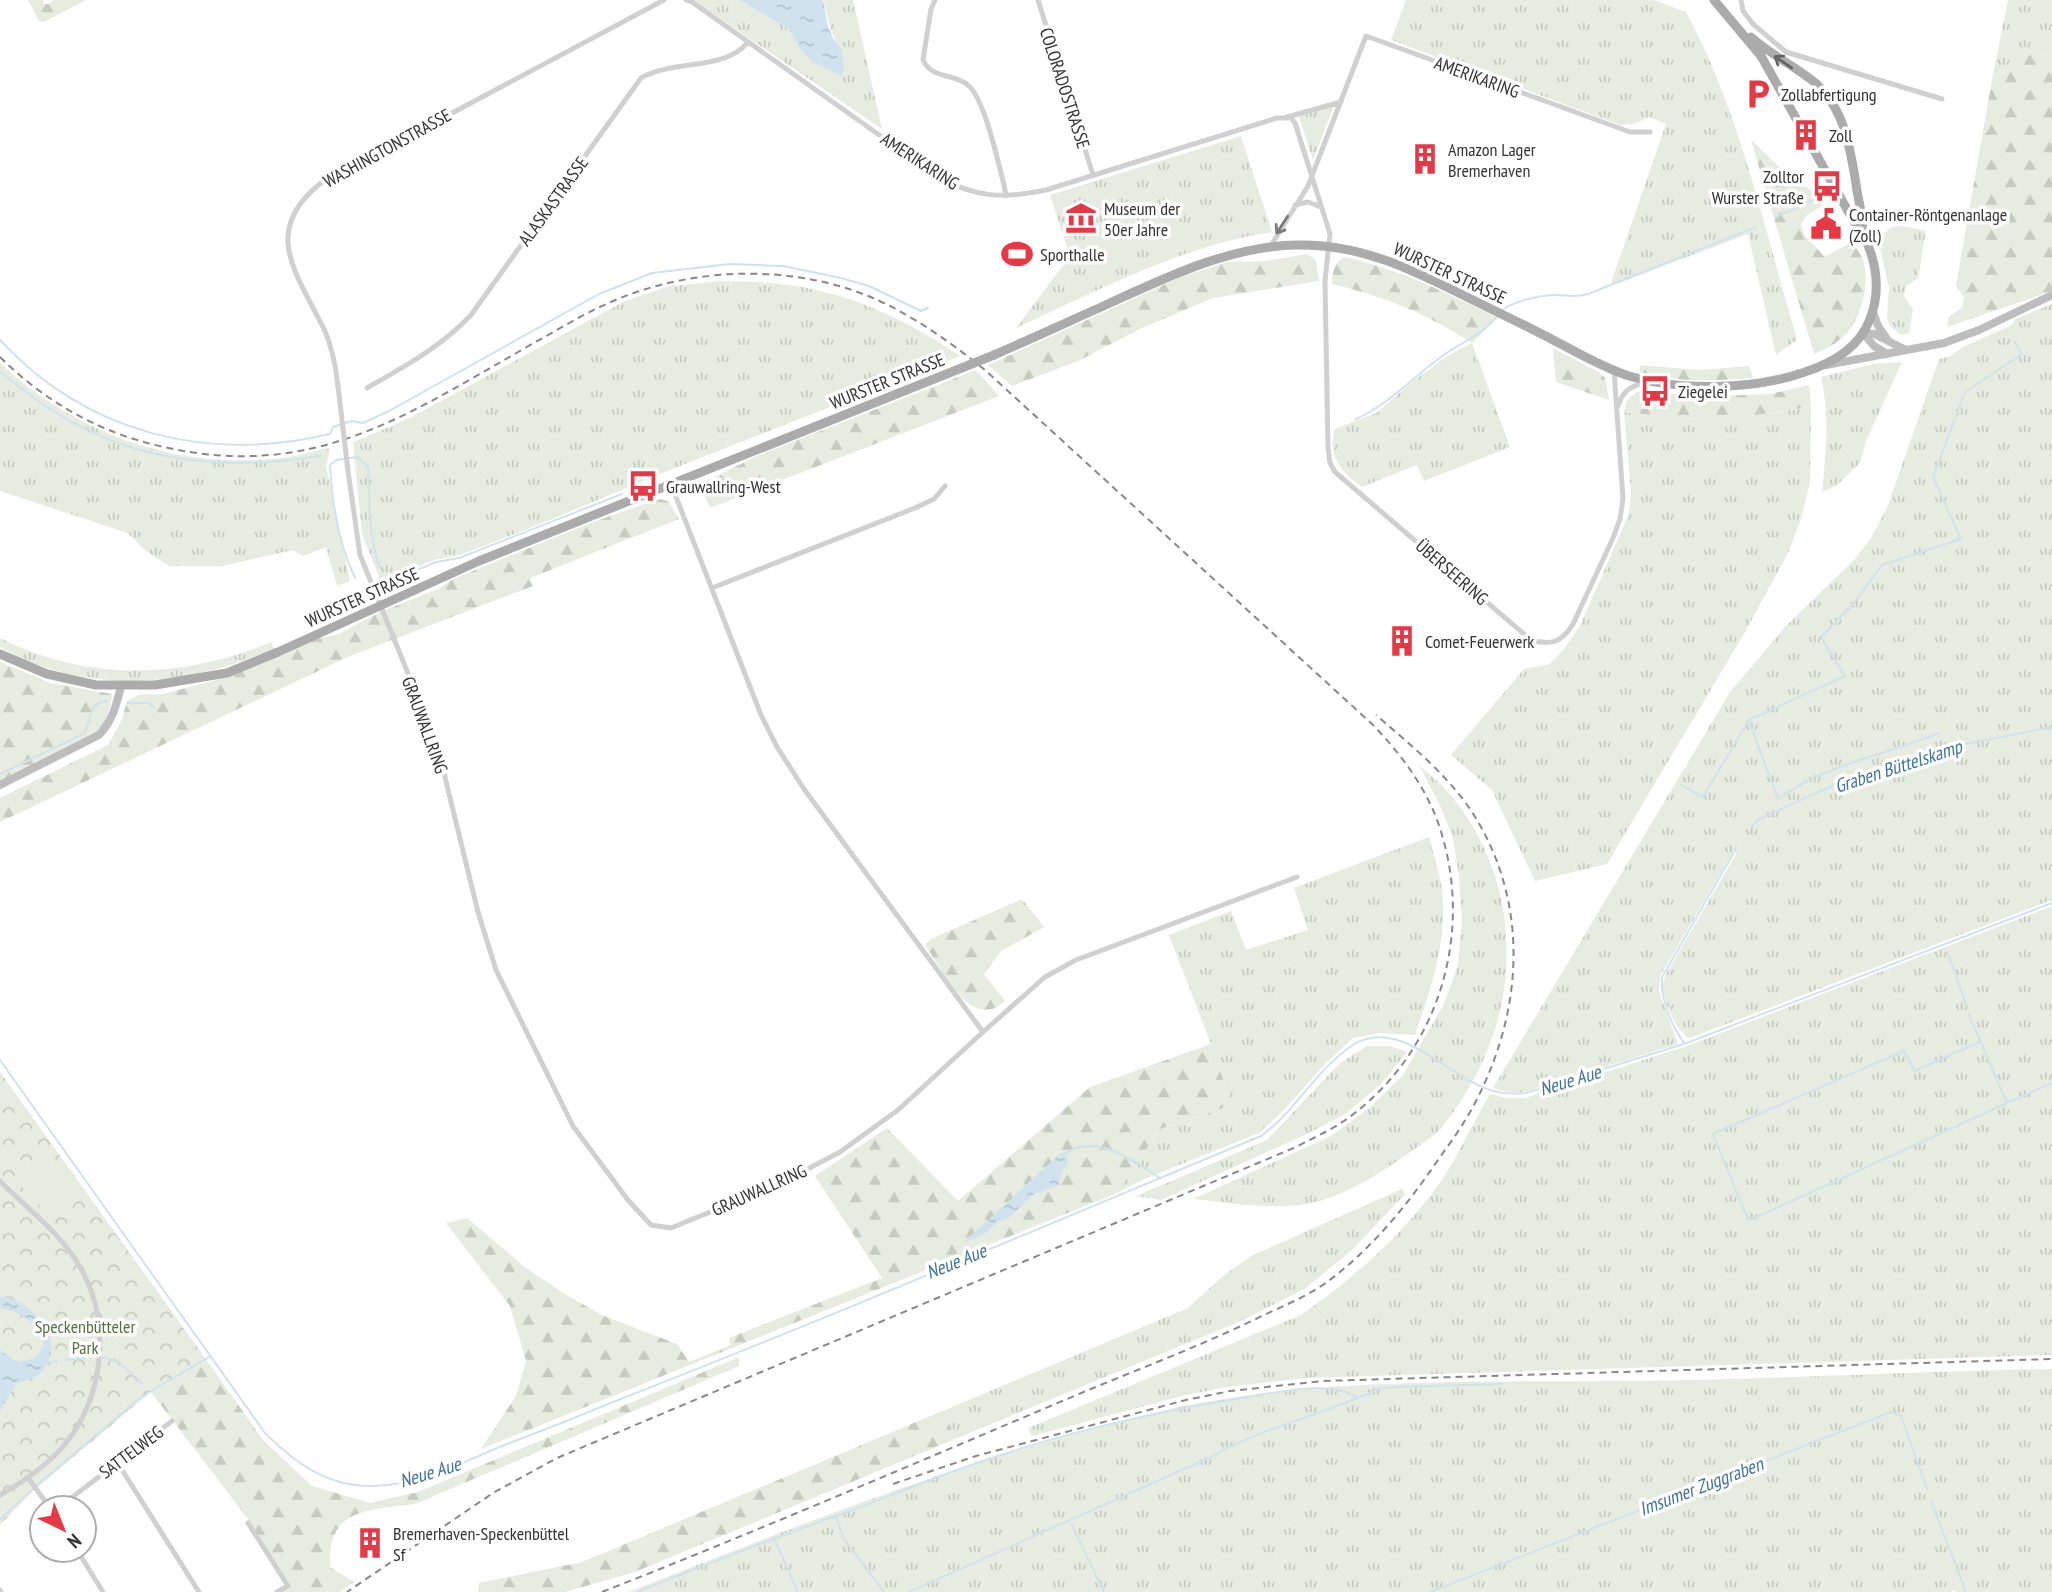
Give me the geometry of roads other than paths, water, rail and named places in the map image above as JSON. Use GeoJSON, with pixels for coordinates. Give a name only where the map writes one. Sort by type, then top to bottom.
{"type":"FeatureCollection","features":[{"type":"Feature","properties":{"kind":"main road"},"geometry":{"type":"LineString","coordinates":[[1714,0],[1761,56],[1853,219],[1863,232]]}},
{"type":"Feature","properties":{"kind":"main road"},"geometry":{"type":"LineString","coordinates":[[1714,0],[1775,57],[1811,79],[1832,103],[1849,140],[1863,218],[1863,232],[1877,278],[1873,312],[1863,333]]}},
{"type":"Feature","properties":{"kind":"main road","name":"WURSTER STRASSE"},"geometry":{"type":"LineString","coordinates":[[0,654],[69,680],[121,686],[174,683],[227,673],[480,561],[994,355],[1164,278],[1213,260],[1270,247],[1330,246],[1403,265],[1614,370],[1649,382],[1720,386],[1755,383],[1793,376],[1826,365],[1928,347],[1957,338],[2052,295]]}},
{"type":"Feature","properties":{"kind":"main road"},"geometry":{"type":"LineString","coordinates":[[1873,312],[1878,326],[1889,341]]}},
{"type":"Feature","properties":{"kind":"main road"},"geometry":{"type":"LineString","coordinates":[[1863,333],[1874,334],[1906,350]]}},
{"type":"Feature","properties":{"kind":"main road"},"geometry":{"type":"LineString","coordinates":[[1863,333],[1874,346],[1889,354]]}},
{"type":"Feature","properties":{"kind":"main road","name":"WURSTER STRASSE"},"geometry":{"type":"LineString","coordinates":[[1826,365],[1845,352],[1863,333]]}},
{"type":"Feature","properties":{"kind":"main road"},"geometry":{"type":"LineString","coordinates":[[0,785],[99,735],[109,725],[115,713],[121,686]]}},
{"type":"Feature","properties":{"kind":"street","name":"WASHINGTONSTRASSE"},"geometry":{"type":"LineString","coordinates":[[380,606],[360,555],[335,365],[325,332],[290,261],[287,243],[290,220],[309,193],[321,183],[664,0]]}},
{"type":"Feature","properties":{"kind":"street","name":"AMERIKARING"},"geometry":{"type":"LineString","coordinates":[[686,0],[937,176],[957,188],[982,194],[1006,196],[1046,190],[1341,102]]}},
{"type":"Feature","properties":{"kind":"street"},"geometry":{"type":"LineString","coordinates":[[935,0],[922,54],[925,66],[935,73],[963,81],[976,95],[1006,196]]}},
{"type":"Feature","properties":{"kind":"street","name":"COLORADOSTRASSE"},"geometry":{"type":"LineString","coordinates":[[1038,0],[1093,175]]}},
{"type":"Feature","properties":{"kind":"street"},"geometry":{"type":"LineString","coordinates":[[1741,0],[1743,11],[1753,24],[1786,52],[1942,99]]}},
{"type":"Feature","properties":{"kind":"street","name":"AMERIKARING"},"geometry":{"type":"LineString","coordinates":[[1270,247],[1308,186],[1366,36],[1630,132],[1650,132]]}},
{"type":"Feature","properties":{"kind":"street","name":"ALASKASTRASSE"},"geometry":{"type":"LineString","coordinates":[[367,388],[434,349],[471,315],[641,78],[662,68],[727,58],[741,51],[748,42]]}},
{"type":"Feature","properties":{"kind":"street"},"geometry":{"type":"LineString","coordinates":[[1287,117],[1295,123],[1330,234],[1330,246]]}},
{"type":"Feature","properties":{"kind":"street"},"geometry":{"type":"LineString","coordinates":[[1295,205],[1308,202],[1321,207]]}},
{"type":"Feature","properties":{"kind":"street","name":"ÜBERSEERING"},"geometry":{"type":"LineString","coordinates":[[1330,246],[1325,281],[1330,463],[1335,472],[1531,640],[1548,645],[1565,637],[1620,519],[1623,499],[1614,370]]}},
{"type":"Feature","properties":{"kind":"street"},"geometry":{"type":"LineString","coordinates":[[1618,409],[1629,387],[1649,382]]}},
{"type":"Feature","properties":{"kind":"street"},"geometry":{"type":"LineString","coordinates":[[671,484],[761,715],[790,770],[983,1032],[1045,977],[1076,960],[1297,877]]}},
{"type":"Feature","properties":{"kind":"street"},"geometry":{"type":"LineString","coordinates":[[712,588],[915,508],[934,499],[945,486]]}},
{"type":"Feature","properties":{"kind":"street","name":"GRAUWALLRING"},"geometry":{"type":"LineString","coordinates":[[380,606],[420,703],[440,761],[482,926],[501,980],[573,1126],[628,1200],[651,1225],[671,1228],[681,1225],[781,1183],[840,1152],[898,1110],[983,1032]]}},
{"type":"Feature","properties":{"kind":"street"},"geometry":{"type":"LineString","coordinates":[[0,1181],[68,1247],[94,1298],[101,1337],[96,1376],[81,1420],[33,1484],[0,1496]]}},
{"type":"Feature","properties":{"kind":"street","name":"SATTELWEG"},"geometry":{"type":"LineString","coordinates":[[76,1494],[172,1422]]}},
{"type":"Feature","properties":{"kind":"street"},"geometry":{"type":"LineString","coordinates":[[117,1462],[199,1592]]}},
{"type":"Feature","properties":{"kind":"street"},"geometry":{"type":"LineString","coordinates":[[33,1484],[40,1494]]}},
{"type":"Feature","properties":{"kind":"street"},"geometry":{"type":"LineString","coordinates":[[248,1523],[288,1586],[277,1592]]}},
{"type":"Feature","properties":{"kind":"street"},"geometry":{"type":"LineString","coordinates":[[86,1564],[103,1592]]}},
{"type":"Feature","properties":{"kind":"water"},"geometry":{"type":"Polygon","coordinates":[[[739,0],[823,0],[828,26],[842,49],[844,71],[840,76],[813,62],[800,49],[789,29],[739,0]]]}},
{"type":"Feature","properties":{"kind":"water"},"geometry":{"type":"Polygon","coordinates":[[[1062,1152],[1068,1164],[1062,1170],[1059,1185],[1034,1194],[1010,1217],[998,1222],[982,1236],[964,1242],[1062,1152]]]}},
{"type":"Feature","properties":{"kind":"water"},"geometry":{"type":"Polygon","coordinates":[[[0,1296],[13,1299],[36,1316],[50,1339],[51,1352],[47,1365],[37,1376],[16,1384],[0,1411],[0,1350],[18,1362],[35,1358],[44,1346],[42,1338],[29,1320],[16,1312],[0,1308],[0,1296]]]}},
{"type":"Feature","properties":{"kind":"waterway"},"geometry":{"type":"LineString","coordinates":[[1776,217],[1815,199]]}},
{"type":"Feature","properties":{"kind":"waterway"},"geometry":{"type":"LineString","coordinates":[[1502,311],[1518,302],[1549,295],[1588,294],[1756,227]]}},
{"type":"Feature","properties":{"kind":"waterway"},"geometry":{"type":"LineString","coordinates":[[0,340],[34,372],[71,398],[110,419],[152,433],[195,442],[239,445],[284,442],[330,434],[333,427],[351,421],[363,423],[599,294],[652,273],[730,264],[783,266],[869,286],[921,311],[928,308]]}},
{"type":"Feature","properties":{"kind":"waterway"},"geometry":{"type":"LineString","coordinates":[[1356,419],[1369,413],[1445,354],[1480,332],[1498,315]]}},
{"type":"Feature","properties":{"kind":"waterway"},"geometry":{"type":"LineString","coordinates":[[1681,785],[1703,797],[1749,720],[1845,676],[1821,637],[1855,602],[1882,565],[1961,539],[1933,477],[1965,392],[2022,354],[2015,342]]}},
{"type":"Feature","properties":{"kind":"waterway"},"geometry":{"type":"LineString","coordinates":[[0,371],[36,400],[73,423],[111,440],[150,452],[190,460],[231,463],[275,462],[320,456]]}},
{"type":"Feature","properties":{"kind":"waterway"},"geometry":{"type":"LineString","coordinates":[[350,458],[357,457],[368,467],[371,531],[380,568]]}},
{"type":"Feature","properties":{"kind":"waterway"},"geometry":{"type":"LineString","coordinates":[[344,459],[336,460],[330,465],[331,479],[341,538],[355,578]]}},
{"type":"Feature","properties":{"kind":"waterway"},"geometry":{"type":"LineString","coordinates":[[386,583],[436,562],[459,558],[622,494]]}},
{"type":"Feature","properties":{"kind":"waterway"},"geometry":{"type":"LineString","coordinates":[[0,774],[81,735],[95,706],[107,701]]}},
{"type":"Feature","properties":{"kind":"waterway"},"geometry":{"type":"LineString","coordinates":[[128,703],[149,703],[155,708]]}},
{"type":"Feature","properties":{"kind":"waterway"},"geometry":{"type":"LineString","coordinates":[[1749,721],[1778,799],[1816,777],[1939,733]]}},
{"type":"Feature","properties":{"kind":"waterway","name":"Graben Büttelskamp"},"geometry":{"type":"LineString","coordinates":[[1752,827],[1757,820],[1836,784],[1945,748],[2052,727]]}},
{"type":"Feature","properties":{"kind":"waterway","name":"Graben Büttelskamp"},"geometry":{"type":"LineString","coordinates":[[1684,1043],[1668,1012],[1662,977],[1736,849]]}},
{"type":"Feature","properties":{"kind":"waterway","name":"Neue Aue"},"geometry":{"type":"LineString","coordinates":[[0,1060],[265,1433],[300,1463],[327,1478],[357,1485],[390,1485],[455,1466],[851,1307],[1261,1136],[1285,1115],[1340,1055],[1353,1045],[1371,1038],[1389,1038],[1407,1043],[1477,1085],[1494,1091],[1526,1093],[1684,1044],[2052,903]]}},
{"type":"Feature","properties":{"kind":"waterway"},"geometry":{"type":"LineString","coordinates":[[1948,954],[1967,1007]]}},
{"type":"Feature","properties":{"kind":"waterway"},"geometry":{"type":"LineString","coordinates":[[1969,1015],[2007,1103],[2052,1083]]}},
{"type":"Feature","properties":{"kind":"waterway"},"geometry":{"type":"LineString","coordinates":[[1979,1042],[1915,1071],[1904,1051],[1713,1134],[1745,1213],[1749,1219],[1757,1217],[2007,1103]]}},
{"type":"Feature","properties":{"kind":"waterway"},"geometry":{"type":"LineString","coordinates":[[1064,1154],[1077,1148],[1102,1147],[1126,1157],[1160,1178]]}},
{"type":"Feature","properties":{"kind":"waterway"},"geometry":{"type":"LineString","coordinates":[[103,1357],[118,1362],[142,1383]]}},
{"type":"Feature","properties":{"kind":"waterway"},"geometry":{"type":"LineString","coordinates":[[37,1485],[140,1398],[209,1357]]}},
{"type":"Feature","properties":{"kind":"waterway"},"geometry":{"type":"LineString","coordinates":[[65,1360],[85,1358]]}},
{"type":"Feature","properties":{"kind":"waterway"},"geometry":{"type":"LineString","coordinates":[[48,1363],[57,1361]]}},
{"type":"Feature","properties":{"kind":"waterway"},"geometry":{"type":"LineString","coordinates":[[637,1592],[940,1476],[1016,1450],[1095,1428],[1175,1410],[1307,1388],[1334,1389],[1357,1398],[1392,1387],[1502,1384]]}},
{"type":"Feature","properties":{"kind":"waterway"},"geometry":{"type":"LineString","coordinates":[[909,1592],[1246,1439],[1357,1398]]}},
{"type":"Feature","properties":{"kind":"waterway","name":"Imsumer Zuggraben"},"geometry":{"type":"LineString","coordinates":[[1430,1592],[1891,1412],[1901,1416],[1927,1489]]}},
{"type":"Feature","properties":{"kind":"waterway"},"geometry":{"type":"LineString","coordinates":[[0,1519],[33,1489]]}},
{"type":"Feature","properties":{"kind":"waterway","name":"Imsumer Zuggraben"},"geometry":{"type":"LineString","coordinates":[[1931,1501],[1966,1592]]}},
{"type":"Feature","properties":{"kind":"waterway"},"geometry":{"type":"LineString","coordinates":[[836,1516],[844,1539],[884,1592]]}},
{"type":"Feature","properties":{"kind":"waterway"},"geometry":{"type":"LineString","coordinates":[[1072,1525],[1104,1592]]}},
{"type":"Feature","properties":{"kind":"waterway"},"geometry":{"type":"LineString","coordinates":[[774,1538],[798,1592]]}},
{"type":"Feature","properties":{"kind":"railway"},"geometry":{"type":"LineString","coordinates":[[0,357],[55,402],[119,434],[164,447],[218,455],[267,455],[313,448],[357,435],[400,417],[582,316],[646,289],[715,275],[750,274],[820,281],[854,291],[912,318],[985,370],[1372,724],[1414,775],[1430,804],[1442,835],[1450,873],[1453,911],[1450,949],[1441,987],[1428,1022],[1409,1055],[1385,1086],[1349,1117],[1296,1147],[557,1458],[493,1493],[347,1592]]}},
{"type":"Feature","properties":{"kind":"railway"},"geometry":{"type":"LineString","coordinates":[[602,1592],[1240,1326],[1304,1296],[1327,1282],[1360,1255],[1389,1224],[1428,1174],[1476,1101],[1503,1034],[1513,964],[1507,894],[1481,827],[1447,780],[1376,715]]}},
{"type":"Feature","properties":{"kind":"railway"},"geometry":{"type":"LineString","coordinates":[[893,1484],[976,1456],[1186,1400],[1230,1391],[1323,1381],[2052,1359]]}},
{"type":"Feature","properties":{"kind":"place","name":"Zollabfertigung"},"geometry":{"type":"Point","coordinates":[1758,94]}},
{"type":"Feature","properties":{"kind":"place","name":"Zoll"},"geometry":{"type":"Point","coordinates":[1806,135]}},
{"type":"Feature","properties":{"kind":"place","name":"Amazon Lager Bremerhaven"},"geometry":{"type":"Point","coordinates":[1425,159]}},
{"type":"Feature","properties":{"kind":"place","name":"Zolltor Wurster Straße"},"geometry":{"type":"Point","coordinates":[1827,186]}},
{"type":"Feature","properties":{"kind":"place","name":"Museum der 50er Jahre"},"geometry":{"type":"Point","coordinates":[1081,218]}},
{"type":"Feature","properties":{"kind":"place","name":"Container-Röntgenanlage (Zoll)"},"geometry":{"type":"Point","coordinates":[1826,224]}},
{"type":"Feature","properties":{"kind":"place","name":"Sporthalle"},"geometry":{"type":"Point","coordinates":[1017,254]}},
{"type":"Feature","properties":{"kind":"place","name":"Ziegelei"},"geometry":{"type":"Point","coordinates":[1655,391]}},
{"type":"Feature","properties":{"kind":"place","name":"Grauwallring-West"},"geometry":{"type":"Point","coordinates":[643,486]}},
{"type":"Feature","properties":{"kind":"place","name":"Comet-Feuerwerk"},"geometry":{"type":"Point","coordinates":[1402,641]}},
{"type":"Feature","properties":{"kind":"place","name":"Bremerhaven-Speckenbüttel Sf"},"geometry":{"type":"Point","coordinates":[370,1543]}},
{"type":"Feature","properties":{"kind":"park label","name":"Speckenbütteler Park"},"geometry":{"type":"Point","coordinates":[85,1336]}}]}
